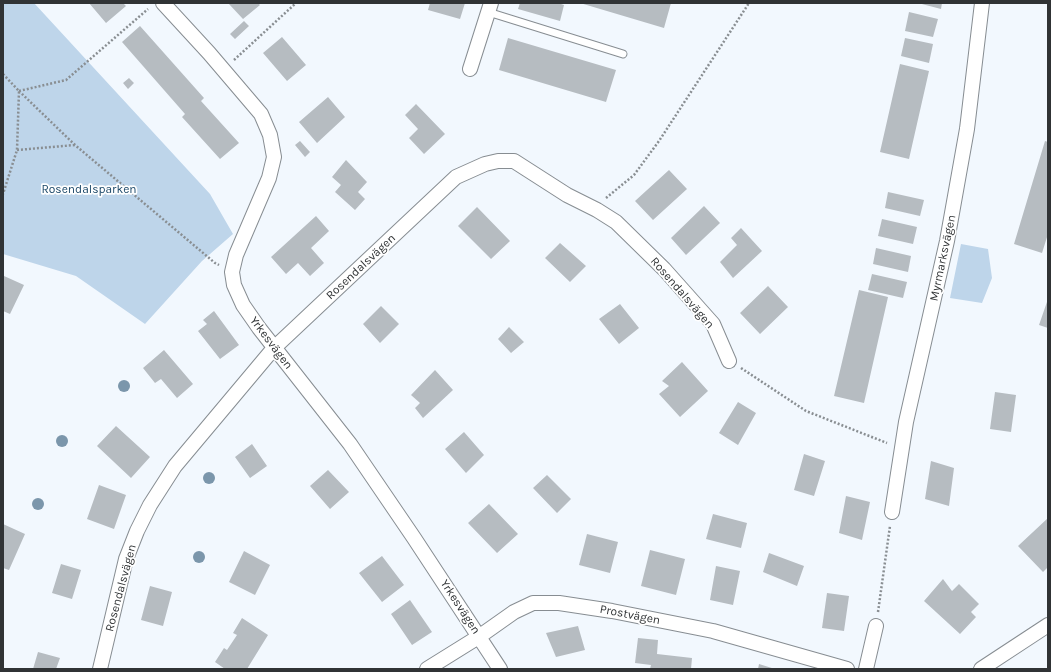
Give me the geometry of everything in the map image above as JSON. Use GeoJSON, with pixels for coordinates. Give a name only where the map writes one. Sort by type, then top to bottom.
{"type":"FeatureCollection","features":[{"type":"Feature","properties":{"kind":"street","name":"Yrkesvägen"},"geometry":{"type":"LineString","coordinates":[[163,3],[262,114],[270,135],[274,157],[269,178],[236,255],[232,272],[234,285],[243,305],[274,348],[350,444],[480,636],[500,669]]}},
{"type":"Feature","properties":{"kind":"street","name":"Myrmarksvägen"},"geometry":{"type":"LineString","coordinates":[[892,512],[906,422],[947,241],[967,129],[982,3]]}},
{"type":"Feature","properties":{"kind":"street"},"geometry":{"type":"LineString","coordinates":[[470,69],[489,7]]}},
{"type":"Feature","properties":{"kind":"street","name":"Rosendalsvägen"},"geometry":{"type":"LineString","coordinates":[[100,669],[126,559],[136,531],[150,505],[175,466],[274,348],[456,177],[485,164],[498,161],[514,161],[568,195],[616,222],[664,270],[713,324],[728,360]]}},
{"type":"Feature","properties":{"kind":"street","name":"Prostvägen"},"geometry":{"type":"LineString","coordinates":[[427,669],[480,636],[514,612],[533,603],[559,603],[612,611],[713,631],[847,669]]}},
{"type":"Feature","properties":{"kind":"street"},"geometry":{"type":"LineString","coordinates":[[981,669],[1048,625]]}},
{"type":"Feature","properties":{"kind":"street"},"geometry":{"type":"LineString","coordinates":[[866,669],[876,626]]}},
{"type":"Feature","properties":{"kind":"lane"},"geometry":{"type":"LineString","coordinates":[[489,7],[623,54]]}},
{"type":"Feature","properties":{"kind":"path"},"geometry":{"type":"LineString","coordinates":[[223,69],[296,3]]}},
{"type":"Feature","properties":{"kind":"path"},"geometry":{"type":"LineString","coordinates":[[597,210],[607,197],[634,175],[749,3]]}},
{"type":"Feature","properties":{"kind":"path"},"geometry":{"type":"LineString","coordinates":[[19,91],[66,80],[149,8]]}},
{"type":"Feature","properties":{"kind":"path"},"geometry":{"type":"LineString","coordinates":[[3,74],[75,145],[215,263],[232,272]]}},
{"type":"Feature","properties":{"kind":"path"},"geometry":{"type":"LineString","coordinates":[[3,194],[17,150],[19,91]]}},
{"type":"Feature","properties":{"kind":"path"},"geometry":{"type":"LineString","coordinates":[[17,150],[75,145]]}},
{"type":"Feature","properties":{"kind":"path"},"geometry":{"type":"LineString","coordinates":[[728,360],[806,411],[902,449]]}},
{"type":"Feature","properties":{"kind":"path"},"geometry":{"type":"LineString","coordinates":[[876,626],[892,512]]}},
{"type":"Feature","properties":{"kind":"green space","name":"Rosendalsparken"},"geometry":{"type":"Polygon","coordinates":[[[3,3],[34,3],[210,194],[233,234],[202,261],[145,324],[76,276],[3,254],[3,3]]]}},
{"type":"Feature","properties":{"kind":"green space"},"geometry":{"type":"Polygon","coordinates":[[[961,244],[988,249],[992,278],[982,303],[950,298],[961,244]]]}},
{"type":"Feature","properties":{"kind":"building"},"geometry":{"type":"Polygon","coordinates":[[[89,3],[123,3],[126,6],[106,23],[89,3]]]}},
{"type":"Feature","properties":{"kind":"building"},"geometry":{"type":"Polygon","coordinates":[[[228,3],[258,3],[260,5],[243,19],[228,3]]]}},
{"type":"Feature","properties":{"kind":"building"},"geometry":{"type":"Polygon","coordinates":[[[430,3],[465,3],[460,19],[428,10],[430,3]]]}},
{"type":"Feature","properties":{"kind":"building"},"geometry":{"type":"Polygon","coordinates":[[[520,3],[558,3],[564,5],[560,21],[518,9],[520,3]]]}},
{"type":"Feature","properties":{"kind":"building"},"geometry":{"type":"Polygon","coordinates":[[[580,3],[671,3],[664,28],[580,3]]]}},
{"type":"Feature","properties":{"kind":"building"},"geometry":{"type":"Polygon","coordinates":[[[918,3],[942,3],[941,9],[918,3]]]}},
{"type":"Feature","properties":{"kind":"building"},"geometry":{"type":"Polygon","coordinates":[[[909,12],[938,19],[933,37],[905,31],[909,12]]]}},
{"type":"Feature","properties":{"kind":"building"},"geometry":{"type":"Polygon","coordinates":[[[244,21],[249,26],[235,39],[230,34],[244,21]]]}},
{"type":"Feature","properties":{"kind":"building"},"geometry":{"type":"Polygon","coordinates":[[[140,26],[204,98],[201,101],[239,143],[220,159],[182,117],[185,114],[122,42],[140,26]]]}},
{"type":"Feature","properties":{"kind":"building"},"geometry":{"type":"Polygon","coordinates":[[[282,37],[306,65],[287,81],[263,53],[282,37]]]}},
{"type":"Feature","properties":{"kind":"building"},"geometry":{"type":"Polygon","coordinates":[[[508,38],[616,70],[606,102],[499,70],[508,38]]]}},
{"type":"Feature","properties":{"kind":"building"},"geometry":{"type":"Polygon","coordinates":[[[905,38],[933,44],[929,63],[901,56],[905,38]]]}},
{"type":"Feature","properties":{"kind":"building"},"geometry":{"type":"Polygon","coordinates":[[[900,64],[929,71],[909,159],[880,152],[900,64]]]}},
{"type":"Feature","properties":{"kind":"building"},"geometry":{"type":"Polygon","coordinates":[[[129,78],[134,83],[128,89],[123,83],[129,78]]]}},
{"type":"Feature","properties":{"kind":"building"},"geometry":{"type":"Polygon","coordinates":[[[328,97],[345,117],[317,143],[299,122],[328,97]]]}},
{"type":"Feature","properties":{"kind":"building"},"geometry":{"type":"Polygon","coordinates":[[[416,104],[445,134],[424,154],[409,138],[418,129],[405,115],[416,104]]]}},
{"type":"Feature","properties":{"kind":"building"},"geometry":{"type":"Polygon","coordinates":[[[300,141],[310,152],[305,157],[295,145],[300,141]]]}},
{"type":"Feature","properties":{"kind":"building"},"geometry":{"type":"Polygon","coordinates":[[[1045,141],[1048,142],[1048,234],[1042,253],[1014,244],[1045,141]]]}},
{"type":"Feature","properties":{"kind":"building"},"geometry":{"type":"Polygon","coordinates":[[[346,160],[367,182],[358,192],[365,199],[355,210],[335,192],[341,185],[332,177],[346,160]]]}},
{"type":"Feature","properties":{"kind":"building"},"geometry":{"type":"Polygon","coordinates":[[[669,170],[687,189],[653,220],[635,201],[669,170]]]}},
{"type":"Feature","properties":{"kind":"building"},"geometry":{"type":"Polygon","coordinates":[[[888,192],[924,200],[920,216],[885,208],[888,192]]]}},
{"type":"Feature","properties":{"kind":"building"},"geometry":{"type":"Polygon","coordinates":[[[704,206],[720,223],[686,255],[671,238],[704,206]]]}},
{"type":"Feature","properties":{"kind":"building"},"geometry":{"type":"Polygon","coordinates":[[[477,207],[510,241],[491,259],[458,226],[477,207]]]}},
{"type":"Feature","properties":{"kind":"building"},"geometry":{"type":"Polygon","coordinates":[[[316,216],[329,231],[311,248],[324,263],[310,276],[298,263],[286,274],[271,257],[316,216]]]}},
{"type":"Feature","properties":{"kind":"building"},"geometry":{"type":"Polygon","coordinates":[[[882,219],[917,227],[913,244],[878,236],[882,219]]]}},
{"type":"Feature","properties":{"kind":"building"},"geometry":{"type":"Polygon","coordinates":[[[741,228],[762,251],[733,278],[720,262],[737,245],[731,238],[741,228]]]}},
{"type":"Feature","properties":{"kind":"building"},"geometry":{"type":"Polygon","coordinates":[[[560,243],[586,266],[570,282],[545,258],[560,243]]]}},
{"type":"Feature","properties":{"kind":"building"},"geometry":{"type":"Polygon","coordinates":[[[876,248],[911,256],[908,272],[873,264],[876,248]]]}},
{"type":"Feature","properties":{"kind":"building"},"geometry":{"type":"Polygon","coordinates":[[[872,274],[907,282],[903,298],[868,290],[872,274]]]}},
{"type":"Feature","properties":{"kind":"building"},"geometry":{"type":"Polygon","coordinates":[[[4,276],[24,285],[10,314],[3,311],[4,276]]]}},
{"type":"Feature","properties":{"kind":"building"},"geometry":{"type":"Polygon","coordinates":[[[768,286],[788,307],[760,334],[740,313],[768,286]]]}},
{"type":"Feature","properties":{"kind":"building"},"geometry":{"type":"Polygon","coordinates":[[[859,290],[888,297],[864,403],[834,396],[859,290]]]}},
{"type":"Feature","properties":{"kind":"building"},"geometry":{"type":"Polygon","coordinates":[[[1048,299],[1048,328],[1039,325],[1048,299]]]}},
{"type":"Feature","properties":{"kind":"building"},"geometry":{"type":"Polygon","coordinates":[[[620,304],[639,328],[619,344],[599,319],[620,304]]]}},
{"type":"Feature","properties":{"kind":"building"},"geometry":{"type":"Polygon","coordinates":[[[381,306],[399,324],[380,343],[363,324],[381,306]]]}},
{"type":"Feature","properties":{"kind":"building"},"geometry":{"type":"Polygon","coordinates":[[[214,311],[239,345],[220,359],[198,331],[207,324],[203,320],[214,311]]]}},
{"type":"Feature","properties":{"kind":"building"},"geometry":{"type":"Polygon","coordinates":[[[509,327],[524,342],[511,353],[498,339],[509,327]]]}},
{"type":"Feature","properties":{"kind":"building"},"geometry":{"type":"Polygon","coordinates":[[[164,350],[193,384],[177,398],[161,379],[155,383],[143,368],[164,350]]]}},
{"type":"Feature","properties":{"kind":"building"},"geometry":{"type":"Polygon","coordinates":[[[682,362],[708,391],[680,417],[659,394],[669,386],[662,381],[682,362]]]}},
{"type":"Feature","properties":{"kind":"building"},"geometry":{"type":"Polygon","coordinates":[[[435,370],[453,390],[423,418],[415,408],[420,403],[411,395],[435,370]]]}},
{"type":"Feature","properties":{"kind":"building"},"geometry":{"type":"Polygon","coordinates":[[[995,392],[1016,395],[1011,432],[990,429],[995,392]]]}},
{"type":"Feature","properties":{"kind":"building"},"geometry":{"type":"Polygon","coordinates":[[[738,402],[756,413],[738,445],[719,433],[738,402]]]}},
{"type":"Feature","properties":{"kind":"building"},"geometry":{"type":"Polygon","coordinates":[[[116,426],[150,457],[131,478],[97,446],[116,426]]]}},
{"type":"Feature","properties":{"kind":"building"},"geometry":{"type":"Polygon","coordinates":[[[464,432],[484,455],[466,473],[445,449],[464,432]]]}},
{"type":"Feature","properties":{"kind":"building"},"geometry":{"type":"Polygon","coordinates":[[[252,444],[267,466],[250,478],[235,457],[252,444]]]}},
{"type":"Feature","properties":{"kind":"building"},"geometry":{"type":"Polygon","coordinates":[[[804,454],[825,461],[814,496],[794,490],[804,454]]]}},
{"type":"Feature","properties":{"kind":"building"},"geometry":{"type":"Polygon","coordinates":[[[931,461],[954,468],[949,506],[925,499],[931,461]]]}},
{"type":"Feature","properties":{"kind":"building"},"geometry":{"type":"Polygon","coordinates":[[[328,470],[349,492],[330,509],[310,486],[328,470]]]}},
{"type":"Feature","properties":{"kind":"building"},"geometry":{"type":"Polygon","coordinates":[[[547,475],[571,499],[557,513],[533,488],[547,475]]]}},
{"type":"Feature","properties":{"kind":"building"},"geometry":{"type":"Polygon","coordinates":[[[99,485],[126,495],[114,529],[87,519],[99,485]]]}},
{"type":"Feature","properties":{"kind":"building"},"geometry":{"type":"Polygon","coordinates":[[[846,496],[870,502],[862,540],[839,533],[846,496]]]}},
{"type":"Feature","properties":{"kind":"building"},"geometry":{"type":"Polygon","coordinates":[[[489,504],[518,534],[497,553],[468,523],[489,504]]]}},
{"type":"Feature","properties":{"kind":"building"},"geometry":{"type":"Polygon","coordinates":[[[713,514],[747,523],[741,548],[706,539],[713,514]]]}},
{"type":"Feature","properties":{"kind":"building"},"geometry":{"type":"Polygon","coordinates":[[[1048,518],[1048,567],[1043,572],[1018,546],[1048,518]]]}},
{"type":"Feature","properties":{"kind":"building"},"geometry":{"type":"Polygon","coordinates":[[[3,524],[25,534],[9,570],[3,568],[3,524]]]}},
{"type":"Feature","properties":{"kind":"building"},"geometry":{"type":"Polygon","coordinates":[[[587,534],[618,542],[610,573],[579,565],[587,534]]]}},
{"type":"Feature","properties":{"kind":"building"},"geometry":{"type":"Polygon","coordinates":[[[650,550],[685,559],[676,595],[641,586],[650,550]]]}},
{"type":"Feature","properties":{"kind":"building"},"geometry":{"type":"Polygon","coordinates":[[[244,551],[270,565],[255,595],[229,582],[244,551]]]}},
{"type":"Feature","properties":{"kind":"building"},"geometry":{"type":"Polygon","coordinates":[[[769,553],[804,566],[797,586],[763,572],[769,553]]]}},
{"type":"Feature","properties":{"kind":"building"},"geometry":{"type":"Polygon","coordinates":[[[382,556],[404,585],[382,602],[359,573],[382,556]]]}},
{"type":"Feature","properties":{"kind":"building"},"geometry":{"type":"Polygon","coordinates":[[[61,564],[81,570],[72,599],[52,593],[61,564]]]}},
{"type":"Feature","properties":{"kind":"building"},"geometry":{"type":"Polygon","coordinates":[[[716,566],[740,571],[733,605],[710,600],[716,566]]]}},
{"type":"Feature","properties":{"kind":"building"},"geometry":{"type":"Polygon","coordinates":[[[943,579],[952,591],[959,584],[979,604],[971,612],[976,617],[960,634],[924,601],[943,579]]]}},
{"type":"Feature","properties":{"kind":"building"},"geometry":{"type":"Polygon","coordinates":[[[150,586],[172,592],[163,626],[141,620],[150,586]]]}},
{"type":"Feature","properties":{"kind":"building"},"geometry":{"type":"Polygon","coordinates":[[[827,593],[849,596],[844,631],[822,628],[827,593]]]}},
{"type":"Feature","properties":{"kind":"building"},"geometry":{"type":"Polygon","coordinates":[[[410,600],[432,632],[412,645],[391,614],[410,600]]]}},
{"type":"Feature","properties":{"kind":"building"},"geometry":{"type":"Polygon","coordinates":[[[242,618],[268,635],[247,669],[225,669],[215,662],[224,648],[227,650],[237,635],[233,633],[242,618]]]}},
{"type":"Feature","properties":{"kind":"building"},"geometry":{"type":"Polygon","coordinates":[[[578,626],[585,650],[556,657],[546,633],[578,626]]]}},
{"type":"Feature","properties":{"kind":"building"},"geometry":{"type":"Polygon","coordinates":[[[638,638],[658,640],[657,654],[692,658],[691,669],[650,669],[651,665],[635,663],[638,638]]]}},
{"type":"Feature","properties":{"kind":"building"},"geometry":{"type":"Polygon","coordinates":[[[38,652],[60,658],[56,669],[33,669],[38,652]]]}},
{"type":"Feature","properties":{"kind":"building"},"geometry":{"type":"Polygon","coordinates":[[[759,664],[775,669],[758,669],[759,664]]]}}]}
